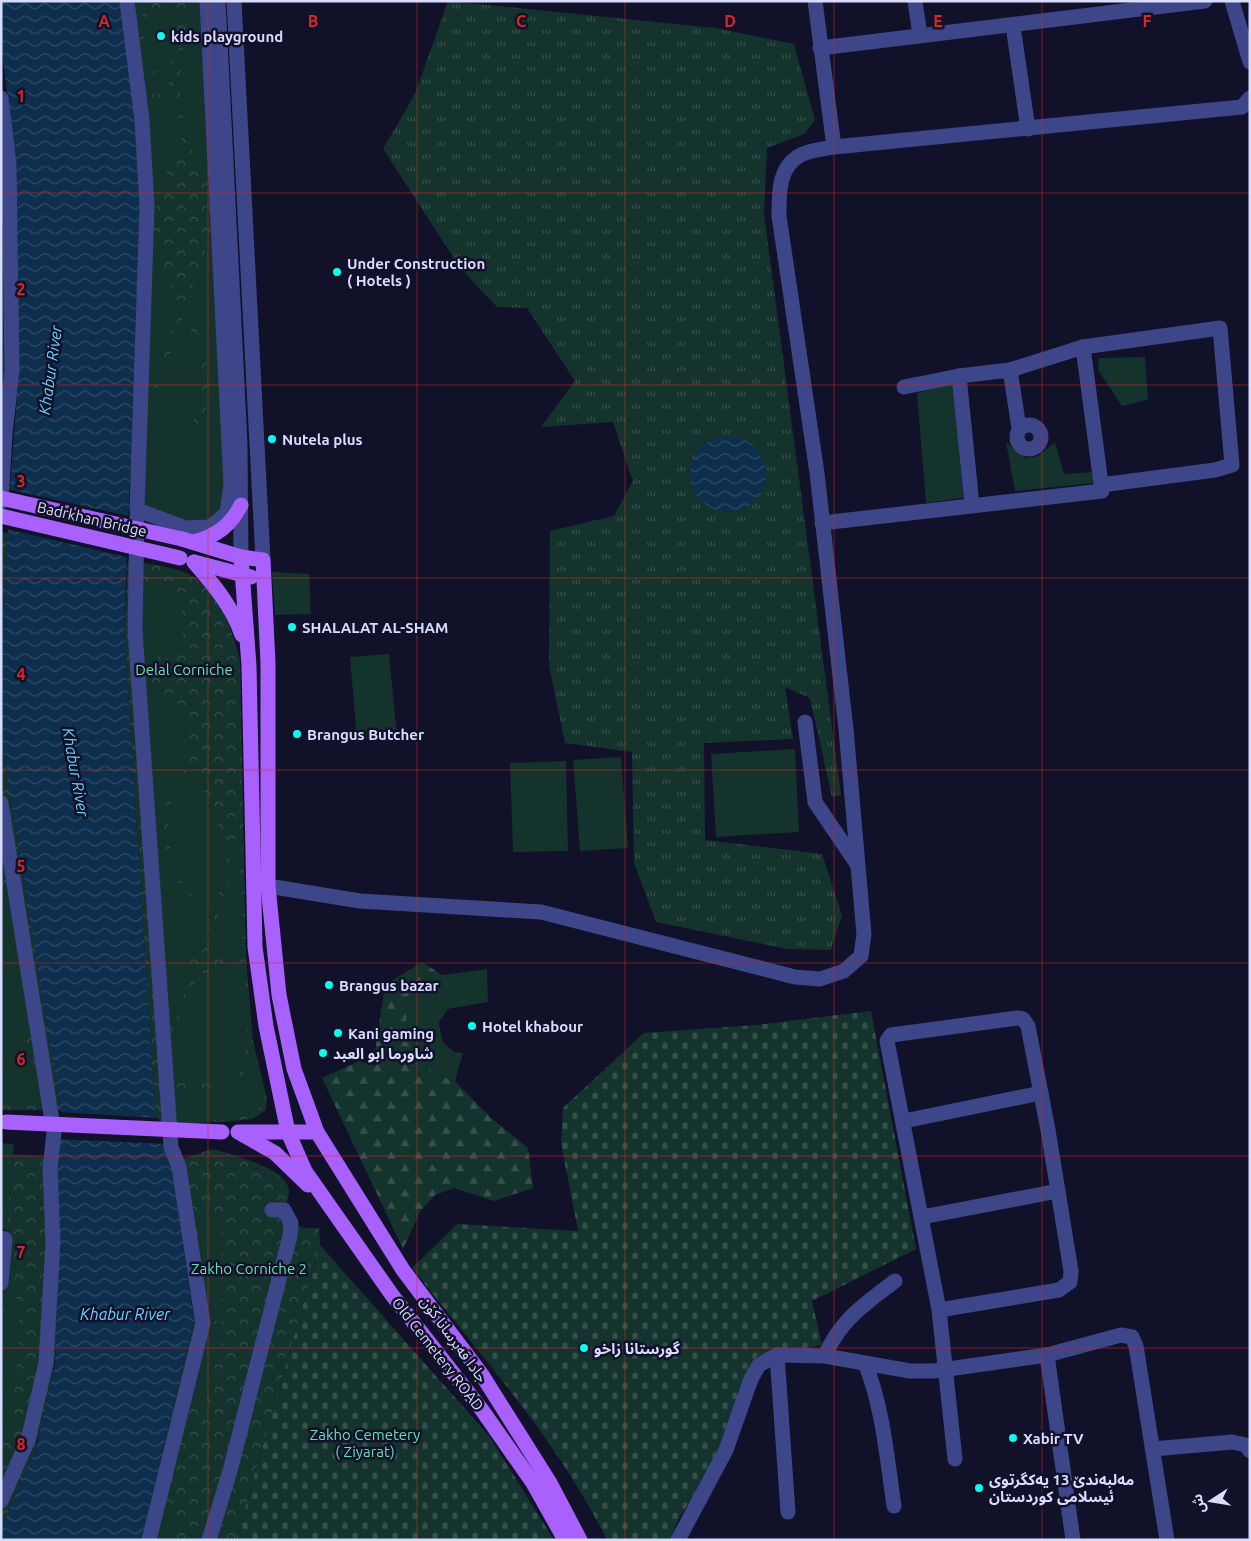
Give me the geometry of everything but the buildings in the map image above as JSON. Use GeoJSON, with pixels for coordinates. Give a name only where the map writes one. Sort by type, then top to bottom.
{"type":"FeatureCollection","features":[{"type":"Feature","properties":{"kind":"main road","name":"Badrkhan Bridge"},"geometry":{"type":"LineString","coordinates":[[1,498],[188,540],[241,557],[263,560]]}},
{"type":"Feature","properties":{"kind":"main road"},"geometry":{"type":"LineString","coordinates":[[188,540],[206,539],[223,530],[236,516],[241,505]]}},
{"type":"Feature","properties":{"kind":"main road","name":"Badrkhan Bridge"},"geometry":{"type":"LineString","coordinates":[[1,516],[264,579]]}},
{"type":"Feature","properties":{"kind":"main road","name":"Old Cemetery ROAD"},"geometry":{"type":"LineString","coordinates":[[241,557],[247,649],[256,947],[266,1026],[288,1132],[305,1171],[392,1295],[489,1421],[533,1483],[565,1540]]}},
{"type":"Feature","properties":{"kind":"main road"},"geometry":{"type":"LineString","coordinates":[[187,560],[219,591],[238,622],[247,649]]}},
{"type":"Feature","properties":{"kind":"main road","name":"جادا قەبرسانا کۆن"},"geometry":{"type":"LineString","coordinates":[[263,560],[268,663],[268,886],[279,995],[294,1069],[320,1137],[403,1270],[495,1395],[550,1483],[580,1540]]}},
{"type":"Feature","properties":{"kind":"main road"},"geometry":{"type":"LineString","coordinates":[[3,1122],[222,1132],[288,1132],[320,1137]]}},
{"type":"Feature","properties":{"kind":"main road"},"geometry":{"type":"LineString","coordinates":[[238,1132],[275,1153],[327,1202]]}},
{"type":"Feature","properties":{"kind":"street"},"geometry":{"type":"LineString","coordinates":[[127,1],[142,120],[147,206],[137,510],[136,631],[171,1147],[179,1167],[203,1324],[149,1540]]}},
{"type":"Feature","properties":{"kind":"street"},"geometry":{"type":"LineString","coordinates":[[137,510],[186,528],[210,527],[227,513],[231,484],[206,1]]}},
{"type":"Feature","properties":{"kind":"street"},"geometry":{"type":"LineString","coordinates":[[218,1],[240,444],[241,557]]}},
{"type":"Feature","properties":{"kind":"street"},"geometry":{"type":"LineString","coordinates":[[234,1],[263,560]]}},
{"type":"Feature","properties":{"kind":"street"},"geometry":{"type":"LineString","coordinates":[[815,1],[834,147]]}},
{"type":"Feature","properties":{"kind":"street"},"geometry":{"type":"LineString","coordinates":[[916,1],[920,34]]}},
{"type":"Feature","properties":{"kind":"street"},"geometry":{"type":"LineString","coordinates":[[820,48],[920,34],[1013,26],[1205,1]]}},
{"type":"Feature","properties":{"kind":"street"},"geometry":{"type":"LineString","coordinates":[[1232,1],[1250,62]]}},
{"type":"Feature","properties":{"kind":"street"},"geometry":{"type":"LineString","coordinates":[[1013,26],[1028,129]]}},
{"type":"Feature","properties":{"kind":"street"},"geometry":{"type":"LineString","coordinates":[[1,98],[9,164],[12,369],[1,502]]}},
{"type":"Feature","properties":{"kind":"street"},"geometry":{"type":"LineString","coordinates":[[268,886],[360,901],[541,912],[795,977],[820,978],[844,971],[860,956],[864,934],[846,729],[822,523],[779,216],[779,190],[786,168],[800,155],[834,147],[1242,107],[1250,98]]}},
{"type":"Feature","properties":{"kind":"street"},"geometry":{"type":"LineString","coordinates":[[904,387],[959,376],[1010,370],[1083,347],[1220,328],[1232,465],[1215,470],[1101,485]]}},
{"type":"Feature","properties":{"kind":"street"},"geometry":{"type":"LineString","coordinates":[[822,523],[1102,491],[1083,347]]}},
{"type":"Feature","properties":{"kind":"street"},"geometry":{"type":"LineString","coordinates":[[1010,370],[1020,428]]}},
{"type":"Feature","properties":{"kind":"street"},"geometry":{"type":"LineString","coordinates":[[959,376],[972,505]]}},
{"type":"Feature","properties":{"kind":"street"},"geometry":{"type":"LineString","coordinates":[[240,444],[258,444]]}},
{"type":"Feature","properties":{"kind":"street"},"geometry":{"type":"LineString","coordinates":[[805,722],[815,802],[858,865]]}},
{"type":"Feature","properties":{"kind":"street"},"geometry":{"type":"LineString","coordinates":[[1,803],[54,1133],[50,1168],[53,1242],[46,1363],[28,1440],[1,1501]]}},
{"type":"Feature","properties":{"kind":"street"},"geometry":{"type":"LineString","coordinates":[[939,1310],[1059,1290],[1070,1282],[1058,1191],[1041,1093],[1028,1026],[1023,1019],[1016,1018],[891,1035],[887,1041],[904,1121],[939,1310],[955,1459]]}},
{"type":"Feature","properties":{"kind":"street"},"geometry":{"type":"LineString","coordinates":[[904,1121],[1041,1093]]}},
{"type":"Feature","properties":{"kind":"street"},"geometry":{"type":"LineString","coordinates":[[922,1217],[1058,1191]]}},
{"type":"Feature","properties":{"kind":"street"},"geometry":{"type":"LineString","coordinates":[[209,1540],[230,1471],[290,1236],[291,1223],[284,1210],[272,1210]]}},
{"type":"Feature","properties":{"kind":"street"},"geometry":{"type":"LineString","coordinates":[[1,1238],[5,1238],[1,1282]]}},
{"type":"Feature","properties":{"kind":"street"},"geometry":{"type":"LineString","coordinates":[[825,1356],[833,1337],[843,1324],[895,1281]]}},
{"type":"Feature","properties":{"kind":"street"},"geometry":{"type":"LineString","coordinates":[[678,1540],[726,1450],[751,1379],[759,1365],[777,1355],[825,1356],[910,1371],[946,1369],[1047,1355],[1121,1335],[1132,1337],[1136,1346],[1166,1540]]}},
{"type":"Feature","properties":{"kind":"street"},"geometry":{"type":"LineString","coordinates":[[777,1355],[788,1512]]}},
{"type":"Feature","properties":{"kind":"street"},"geometry":{"type":"LineString","coordinates":[[1047,1355],[1073,1540]]}},
{"type":"Feature","properties":{"kind":"street"},"geometry":{"type":"LineString","coordinates":[[865,1363],[872,1380],[884,1439],[894,1506]]}},
{"type":"Feature","properties":{"kind":"street"},"geometry":{"type":"LineString","coordinates":[[1153,1449],[1232,1442],[1246,1445],[1250,1451]]}},
{"type":"Feature","properties":{"kind":"green space"},"geometry":{"type":"Polygon","coordinates":[[[120,1],[205,1],[231,484],[131,509],[120,1]]]}},
{"type":"Feature","properties":{"kind":"green space"},"geometry":{"type":"Polygon","coordinates":[[[129,1],[145,1],[147,8],[141,18],[140,38],[145,56],[153,70],[153,79],[149,105],[142,108],[129,1]]]}},
{"type":"Feature","properties":{"kind":"green space"},"geometry":{"type":"Polygon","coordinates":[[[188,1],[202,1],[214,196],[201,171],[190,143],[180,100],[180,75],[188,1]]]}},
{"type":"Feature","properties":{"kind":"green space"},"geometry":{"type":"Polygon","coordinates":[[[448,1],[715,28],[794,44],[815,120],[804,134],[767,148],[764,214],[841,795],[832,797],[810,698],[785,687],[793,739],[704,743],[705,840],[822,854],[842,915],[831,950],[787,949],[656,922],[634,863],[632,752],[565,743],[549,666],[550,531],[614,516],[633,481],[613,422],[541,427],[575,381],[527,308],[497,307],[461,269],[383,149],[415,94],[448,1]]]}},
{"type":"Feature","properties":{"kind":"green space","name":"kids playground"},"geometry":{"type":"Polygon","coordinates":[[[160,8],[174,16],[179,38],[178,56],[168,65],[155,62],[150,56],[145,40],[144,24],[147,17],[152,11],[160,8]]]}},
{"type":"Feature","properties":{"kind":"green space"},"geometry":{"type":"Polygon","coordinates":[[[177,62],[168,85],[154,99],[156,68],[170,68],[177,62]]]}},
{"type":"Feature","properties":{"kind":"green space"},"geometry":{"type":"Polygon","coordinates":[[[174,86],[175,107],[182,138],[168,169],[157,204],[156,227],[150,227],[144,115],[160,104],[174,86]]]}},
{"type":"Feature","properties":{"kind":"green space"},"geometry":{"type":"Polygon","coordinates":[[[214,226],[228,481],[224,511],[209,524],[186,525],[140,508],[142,481],[168,463],[187,445],[200,425],[207,404],[208,382],[205,358],[198,332],[186,305],[214,226]]]}},
{"type":"Feature","properties":{"kind":"green space"},"geometry":{"type":"Polygon","coordinates":[[[157,232],[163,263],[178,306],[166,354],[146,344],[149,236],[157,232]]]}},
{"type":"Feature","properties":{"kind":"green space"},"geometry":{"type":"Polygon","coordinates":[[[1,245],[8,248],[10,369],[1,427],[1,245]]]}},
{"type":"Feature","properties":{"kind":"green space"},"geometry":{"type":"Polygon","coordinates":[[[183,316],[195,340],[200,356],[203,380],[199,405],[190,429],[179,444],[142,474],[142,436],[183,316]]]}},
{"type":"Feature","properties":{"kind":"green space"},"geometry":{"type":"Polygon","coordinates":[[[146,350],[164,358],[142,422],[146,350]]]}},
{"type":"Feature","properties":{"kind":"green space"},"geometry":{"type":"Polygon","coordinates":[[[1145,357],[1148,400],[1122,406],[1098,370],[1099,358],[1145,357]]]}},
{"type":"Feature","properties":{"kind":"green space"},"geometry":{"type":"Polygon","coordinates":[[[954,383],[963,498],[926,503],[917,393],[954,383]]]}},
{"type":"Feature","properties":{"kind":"green space"},"geometry":{"type":"Polygon","coordinates":[[[1006,442],[1025,458],[1038,456],[1055,442],[1064,474],[1093,472],[1094,483],[1015,491],[1006,442]]]}},
{"type":"Feature","properties":{"kind":"green space"},"geometry":{"type":"Polygon","coordinates":[[[1,532],[8,533],[1,673],[1,532]]]}},
{"type":"Feature","properties":{"kind":"green space","name":"Delal Corniche"},"geometry":{"type":"Polygon","coordinates":[[[128,560],[174,569],[188,574],[208,589],[216,599],[229,624],[240,661],[246,957],[253,1041],[267,1099],[266,1110],[252,1119],[156,1124],[124,630],[128,560]]]}},
{"type":"Feature","properties":{"kind":"green space"},"geometry":{"type":"Polygon","coordinates":[[[272,572],[309,574],[311,614],[275,615],[272,572]]]}},
{"type":"Feature","properties":{"kind":"green space"},"geometry":{"type":"Polygon","coordinates":[[[139,582],[181,594],[183,647],[163,652],[153,664],[151,672],[155,690],[160,699],[179,706],[193,754],[176,781],[166,802],[164,817],[165,844],[177,882],[210,927],[204,950],[193,953],[190,963],[194,972],[166,1031],[139,582]]]}},
{"type":"Feature","properties":{"kind":"green space"},"geometry":{"type":"Polygon","coordinates":[[[389,654],[397,736],[357,740],[350,657],[389,654]]]}},
{"type":"Feature","properties":{"kind":"green space"},"geometry":{"type":"Polygon","coordinates":[[[1,738],[61,1110],[1,1110],[1,738]]]}},
{"type":"Feature","properties":{"kind":"green space"},"geometry":{"type":"Polygon","coordinates":[[[795,749],[799,832],[716,837],[711,754],[795,749]]]}},
{"type":"Feature","properties":{"kind":"green space"},"geometry":{"type":"Polygon","coordinates":[[[621,757],[628,848],[580,851],[573,760],[621,757]]]}},
{"type":"Feature","properties":{"kind":"green space"},"geometry":{"type":"Polygon","coordinates":[[[566,761],[568,851],[513,852],[510,763],[566,761]]]}},
{"type":"Feature","properties":{"kind":"green space"},"geometry":{"type":"Polygon","coordinates":[[[193,765],[223,836],[223,874],[212,921],[181,881],[172,862],[168,828],[171,803],[193,765]]]}},
{"type":"Feature","properties":{"kind":"green space"},"geometry":{"type":"Polygon","coordinates":[[[242,835],[242,871],[229,860],[228,843],[242,835]]]}},
{"type":"Feature","properties":{"kind":"green space"},"geometry":{"type":"Polygon","coordinates":[[[230,866],[242,875],[243,955],[213,960],[208,951],[230,876],[230,866]]]}},
{"type":"Feature","properties":{"kind":"green space"},"geometry":{"type":"Polygon","coordinates":[[[12,887],[21,943],[13,945],[1,935],[1,898],[12,887]]]}},
{"type":"Feature","properties":{"kind":"green space"},"geometry":{"type":"Polygon","coordinates":[[[1,944],[13,953],[21,953],[26,982],[17,990],[17,996],[21,1005],[26,1009],[30,1008],[32,1023],[28,1024],[24,1038],[26,1044],[32,1050],[37,1049],[38,1058],[32,1062],[30,1073],[32,1079],[38,1085],[43,1084],[46,1105],[1,1106],[1,944]]]}},
{"type":"Feature","properties":{"kind":"green space"},"geometry":{"type":"Polygon","coordinates":[[[243,962],[247,1029],[241,1063],[233,1075],[221,1082],[209,1084],[170,1083],[167,1044],[199,974],[209,972],[214,965],[243,962]]]}},
{"type":"Feature","properties":{"kind":"green space"},"geometry":{"type":"Polygon","coordinates":[[[422,962],[442,975],[421,992],[433,1074],[455,1081],[490,1117],[528,1148],[533,1188],[494,1201],[454,1188],[435,1195],[420,1212],[403,1249],[322,1078],[359,1061],[376,1066],[375,1051],[385,985],[422,962]]]}},
{"type":"Feature","properties":{"kind":"green space"},"geometry":{"type":"Polygon","coordinates":[[[487,969],[488,1002],[448,1009],[439,1022],[442,1041],[454,1052],[463,1053],[455,1081],[433,1074],[409,1045],[406,1018],[421,992],[442,975],[487,969]]]}},
{"type":"Feature","properties":{"kind":"green space"},"geometry":{"type":"Polygon","coordinates":[[[871,1011],[916,1249],[812,1301],[822,1345],[756,1357],[709,1473],[679,1518],[670,1540],[607,1540],[565,1467],[541,1432],[491,1366],[412,1268],[457,1224],[578,1231],[561,1144],[563,1108],[644,1033],[756,1025],[871,1011]]]}},
{"type":"Feature","properties":{"kind":"green space"},"geometry":{"type":"Polygon","coordinates":[[[251,1044],[263,1085],[264,1097],[261,1106],[240,1117],[172,1121],[170,1089],[206,1089],[232,1083],[244,1071],[248,1062],[251,1044]]]}},
{"type":"Feature","properties":{"kind":"green space"},"geometry":{"type":"Polygon","coordinates":[[[1,1143],[14,1144],[6,1230],[1,1229],[1,1143]]]}},
{"type":"Feature","properties":{"kind":"green space","name":"Zakho Corniche 2"},"geometry":{"type":"Polygon","coordinates":[[[213,1149],[257,1163],[279,1175],[286,1183],[289,1191],[284,1210],[287,1216],[298,1226],[319,1228],[320,1245],[236,1540],[142,1540],[194,1320],[172,1162],[213,1149]]]}},
{"type":"Feature","properties":{"kind":"green space"},"geometry":{"type":"Polygon","coordinates":[[[13,1154],[56,1158],[60,1266],[59,1303],[57,1340],[46,1411],[20,1488],[1,1529],[1,1283],[13,1154]]]}},
{"type":"Feature","properties":{"kind":"green space"},"geometry":{"type":"Polygon","coordinates":[[[197,1205],[222,1216],[222,1322],[207,1319],[197,1205]]]}},
{"type":"Feature","properties":{"kind":"green space"},"geometry":{"type":"Polygon","coordinates":[[[11,1238],[20,1337],[9,1438],[1,1436],[1,1335],[11,1238]]]}},
{"type":"Feature","properties":{"kind":"green space","name":"Zakho Cemetery ( Ziyarat)"},"geometry":{"type":"Polygon","coordinates":[[[320,1245],[490,1437],[554,1540],[236,1540],[320,1245]]]}},
{"type":"Feature","properties":{"kind":"green space"},"geometry":{"type":"Polygon","coordinates":[[[208,1330],[223,1334],[206,1402],[189,1401],[208,1330]]]}},
{"type":"Feature","properties":{"kind":"green space"},"geometry":{"type":"Polygon","coordinates":[[[162,1520],[178,1522],[174,1540],[157,1540],[162,1520]]]}},
{"type":"Feature","properties":{"kind":"water","name":"Khabur River"},"geometry":{"type":"Polygon","coordinates":[[[1,1],[120,1],[136,116],[141,202],[124,630],[156,1124],[172,1164],[194,1320],[142,1540],[1,1540],[1,1529],[37,1445],[55,1364],[60,1240],[56,1167],[63,1125],[1,738],[1,673],[10,488],[19,369],[16,162],[1,43],[1,1]]]}},
{"type":"Feature","properties":{"kind":"water"},"geometry":{"type":"Polygon","coordinates":[[[728,436],[743,439],[755,447],[763,459],[766,474],[763,489],[755,501],[743,509],[728,512],[713,509],[701,501],[693,489],[690,474],[693,459],[701,447],[713,439],[728,436]]]}},
{"type":"Feature","properties":{"kind":"pier"},"geometry":{"type":"Polygon","coordinates":[[[7,489],[133,517],[131,558],[6,529],[7,489]]]}},
{"type":"Feature","properties":{"kind":"pier"},"geometry":{"type":"Polygon","coordinates":[[[58,1112],[158,1118],[167,1144],[58,1139],[61,1125],[58,1112]]]}},
{"type":"Feature","properties":{"kind":"place","name":"kids playground"},"geometry":{"type":"Point","coordinates":[161,36]}},
{"type":"Feature","properties":{"kind":"place","name":"Under Construction ( Hotels )"},"geometry":{"type":"Point","coordinates":[337,272]}},
{"type":"Feature","properties":{"kind":"place","name":"Nutela plus"},"geometry":{"type":"Point","coordinates":[272,439]}},
{"type":"Feature","properties":{"kind":"place","name":"SHALALAT AL-SHAM"},"geometry":{"type":"Point","coordinates":[292,627]}},
{"type":"Feature","properties":{"kind":"place","name":"Brangus Butcher"},"geometry":{"type":"Point","coordinates":[297,734]}},
{"type":"Feature","properties":{"kind":"place","name":"Brangus bazar"},"geometry":{"type":"Point","coordinates":[329,985]}},
{"type":"Feature","properties":{"kind":"place","name":"Hotel khabour"},"geometry":{"type":"Point","coordinates":[472,1026]}},
{"type":"Feature","properties":{"kind":"place","name":"Kani gaming"},"geometry":{"type":"Point","coordinates":[338,1033]}},
{"type":"Feature","properties":{"kind":"place","name":"شاورما ابو العبد"},"geometry":{"type":"Point","coordinates":[323,1053]}},
{"type":"Feature","properties":{"kind":"place","name":"گورستانا زاخو"},"geometry":{"type":"Point","coordinates":[584,1348]}},
{"type":"Feature","properties":{"kind":"place","name":"Xabir TV"},"geometry":{"type":"Point","coordinates":[1013,1438]}},
{"type":"Feature","properties":{"kind":"place","name":"مەلبەندێ 13 یەکگرتوی ئیسلامی کوردستان"},"geometry":{"type":"Point","coordinates":[979,1488]}}]}
